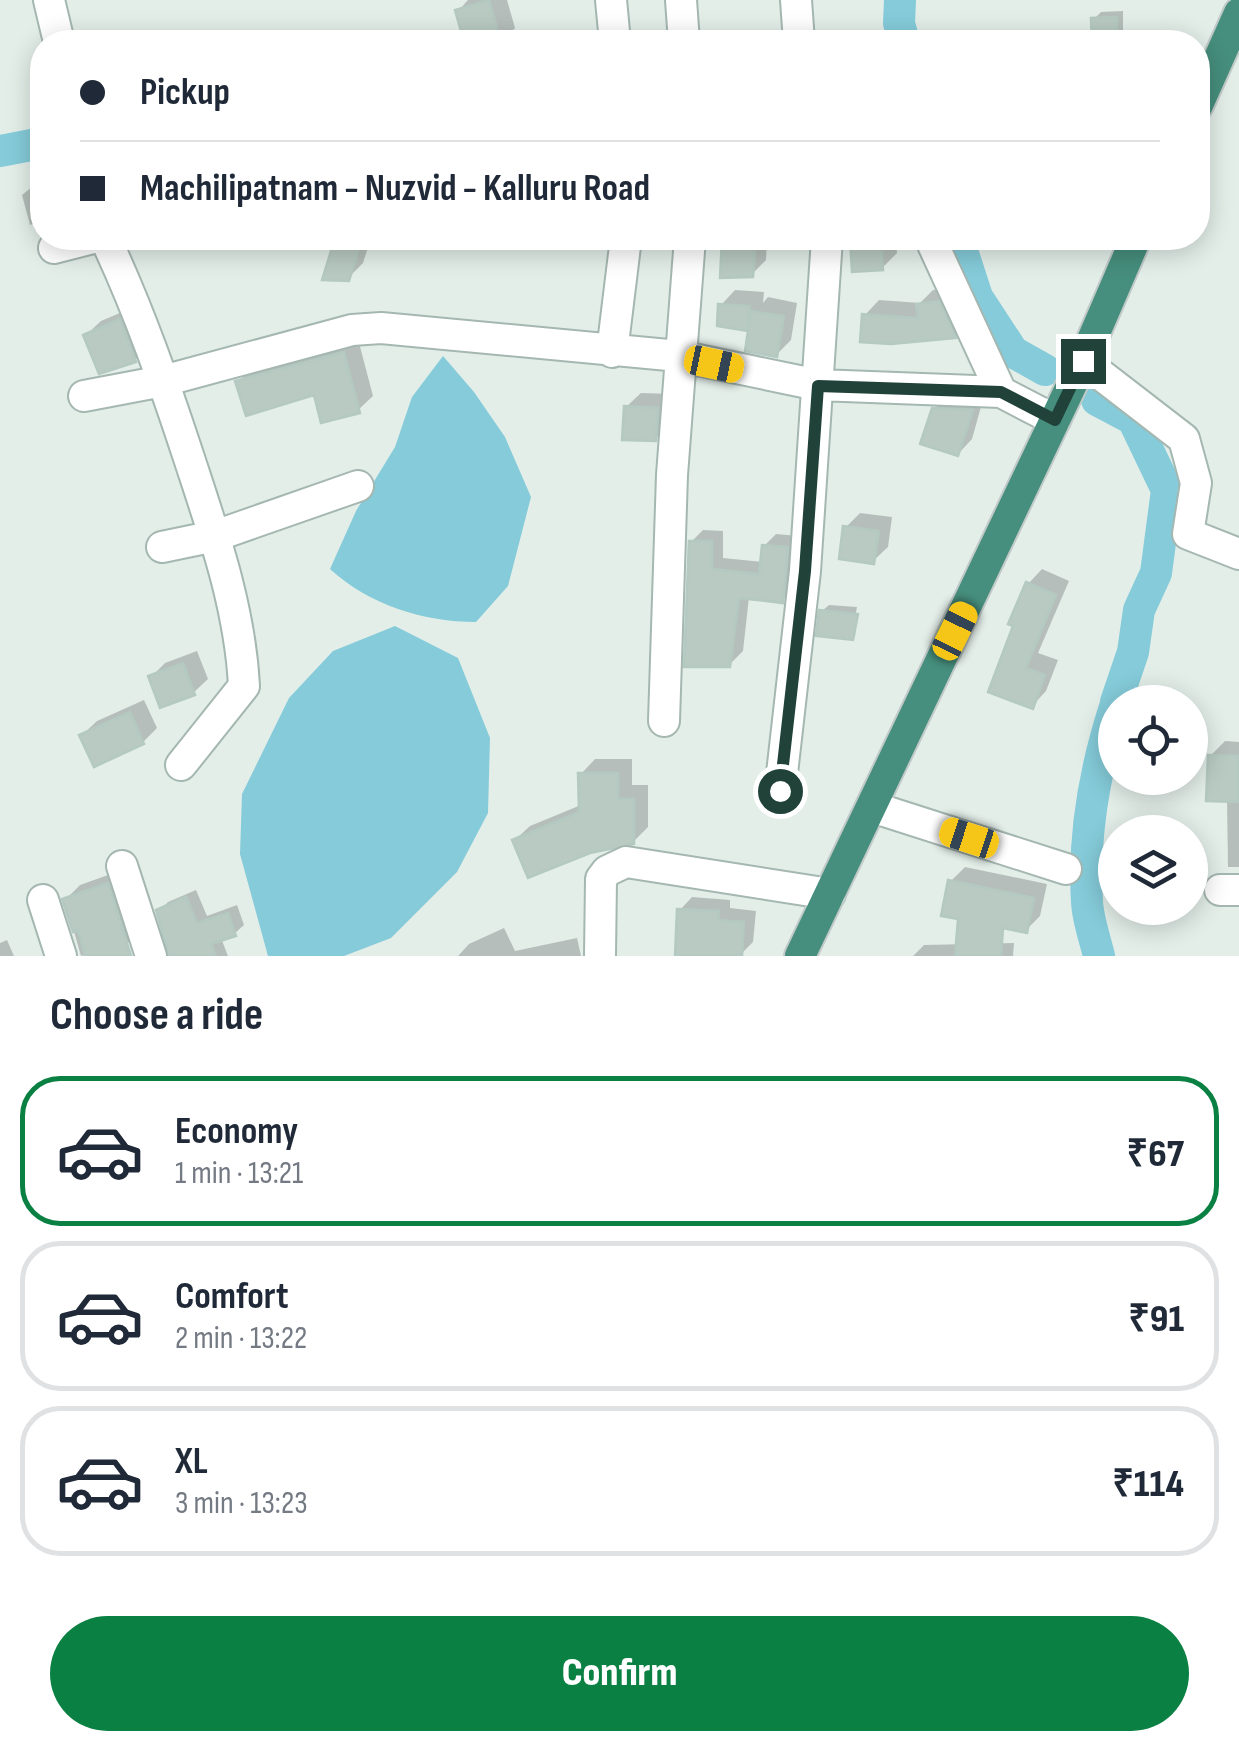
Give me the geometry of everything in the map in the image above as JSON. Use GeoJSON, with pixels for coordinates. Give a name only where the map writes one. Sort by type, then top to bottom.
{"type":"FeatureCollection","features":[{"type":"Feature","properties":{"kind":"highway"},"geometry":{"type":"LineString","coordinates":[[1210,78],[1239,13]]}},
{"type":"Feature","properties":{"kind":"highway"},"geometry":{"type":"LineString","coordinates":[[800,956],[1083,361],[1130,250]]}},
{"type":"Feature","properties":{"kind":"street"},"geometry":{"type":"LineString","coordinates":[[49,0],[56,30]]}},
{"type":"Feature","properties":{"kind":"street"},"geometry":{"type":"LineString","coordinates":[[611,0],[614,30]]}},
{"type":"Feature","properties":{"kind":"street"},"geometry":{"type":"LineString","coordinates":[[681,0],[683,30]]}},
{"type":"Feature","properties":{"kind":"street"},"geometry":{"type":"LineString","coordinates":[[796,0],[798,30]]}},
{"type":"Feature","properties":{"kind":"street"},"geometry":{"type":"LineString","coordinates":[[111,250],[133,297],[215,536],[242,646],[244,686],[181,765]]}},
{"type":"Feature","properties":{"kind":"street"},"geometry":{"type":"LineString","coordinates":[[612,352],[625,250]]}},
{"type":"Feature","properties":{"kind":"street"},"geometry":{"type":"LineString","coordinates":[[664,721],[679,356],[689,250]]}},
{"type":"Feature","properties":{"kind":"street"},"geometry":{"type":"LineString","coordinates":[[780,791],[805,571],[826,250]]}},
{"type":"Feature","properties":{"kind":"street"},"geometry":{"type":"LineString","coordinates":[[936,250],[1001,392]]}},
{"type":"Feature","properties":{"kind":"street"},"geometry":{"type":"LineString","coordinates":[[84,396],[163,381],[352,330],[381,328],[679,356],[818,386],[1001,392],[1055,420]]}},
{"type":"Feature","properties":{"kind":"street"},"geometry":{"type":"LineString","coordinates":[[1083,361],[1184,438],[1196,483],[1188,534],[1239,554]]}},
{"type":"Feature","properties":{"kind":"street"},"geometry":{"type":"LineString","coordinates":[[162,546],[215,536],[358,486]]}},
{"type":"Feature","properties":{"kind":"street"},"geometry":{"type":"LineString","coordinates":[[872,807],[1066,868]]}},
{"type":"Feature","properties":{"kind":"street"},"geometry":{"type":"LineString","coordinates":[[600,956],[601,879],[608,870],[626,862],[830,894]]}},
{"type":"Feature","properties":{"kind":"street"},"geometry":{"type":"LineString","coordinates":[[122,866],[151,956]]}},
{"type":"Feature","properties":{"kind":"street"},"geometry":{"type":"LineString","coordinates":[[43,900],[61,956]]}},
{"type":"Feature","properties":{"kind":"water"},"geometry":{"type":"Polygon","coordinates":[[[443,356],[505,437],[531,497],[508,586],[476,622],[437,619],[398,609],[345,582],[330,569],[356,511],[395,447],[412,397],[443,356]]]}},
{"type":"Feature","properties":{"kind":"water"},"geometry":{"type":"Polygon","coordinates":[[[395,626],[458,658],[490,738],[488,813],[457,872],[391,938],[344,956],[268,956],[240,854],[242,794],[289,698],[333,651],[395,626]]]}},
{"type":"Feature","properties":{"kind":"building"},"geometry":{"type":"Polygon","coordinates":[[[489,0],[498,30],[461,30],[455,10],[489,0]]]}},
{"type":"Feature","properties":{"kind":"building"},"geometry":{"type":"Polygon","coordinates":[[[1117,17],[1118,30],[1092,30],[1091,18],[1117,17]]]}},
{"type":"Feature","properties":{"kind":"building"},"geometry":{"type":"Polygon","coordinates":[[[331,250],[358,250],[349,281],[322,280],[331,250]]]}},
{"type":"Feature","properties":{"kind":"building"},"geometry":{"type":"Polygon","coordinates":[[[721,250],[755,250],[753,277],[720,278],[721,250]]]}},
{"type":"Feature","properties":{"kind":"building"},"geometry":{"type":"Polygon","coordinates":[[[851,250],[882,250],[883,270],[852,272],[851,250]]]}},
{"type":"Feature","properties":{"kind":"building"},"geometry":{"type":"Polygon","coordinates":[[[939,301],[956,338],[891,344],[860,342],[862,314],[918,318],[916,304],[939,301]]]}},
{"type":"Feature","properties":{"kind":"building"},"geometry":{"type":"Polygon","coordinates":[[[718,304],[750,306],[748,327],[751,311],[784,316],[777,357],[745,351],[748,331],[717,326],[718,304]]]}},
{"type":"Feature","properties":{"kind":"building"},"geometry":{"type":"Polygon","coordinates":[[[120,319],[136,362],[99,374],[83,335],[120,319]]]}},
{"type":"Feature","properties":{"kind":"building"},"geometry":{"type":"Polygon","coordinates":[[[344,352],[360,413],[321,423],[314,395],[246,416],[235,381],[344,352]]]}},
{"type":"Feature","properties":{"kind":"building"},"geometry":{"type":"Polygon","coordinates":[[[624,406],[658,408],[656,441],[622,440],[624,406]]]}},
{"type":"Feature","properties":{"kind":"building"},"geometry":{"type":"Polygon","coordinates":[[[932,408],[973,410],[958,456],[920,444],[932,408]]]}},
{"type":"Feature","properties":{"kind":"building"},"geometry":{"type":"Polygon","coordinates":[[[843,526],[879,531],[874,564],[839,559],[843,526]]]}},
{"type":"Feature","properties":{"kind":"building"},"geometry":{"type":"Polygon","coordinates":[[[689,541],[712,541],[712,569],[759,574],[762,545],[788,547],[783,603],[739,598],[730,667],[684,667],[689,541]]]}},
{"type":"Feature","properties":{"kind":"building"},"geometry":{"type":"Polygon","coordinates":[[[1026,582],[1056,595],[1026,668],[1045,675],[1033,709],[988,692],[1013,626],[1008,624],[1026,582]]]}},
{"type":"Feature","properties":{"kind":"building"},"geometry":{"type":"Polygon","coordinates":[[[819,610],[858,614],[853,640],[816,636],[819,610]]]}},
{"type":"Feature","properties":{"kind":"building"},"geometry":{"type":"Polygon","coordinates":[[[183,663],[195,695],[160,708],[148,676],[183,663]]]}},
{"type":"Feature","properties":{"kind":"building"},"geometry":{"type":"Polygon","coordinates":[[[130,712],[144,744],[94,767],[79,735],[130,712]]]}},
{"type":"Feature","properties":{"kind":"building"},"geometry":{"type":"Polygon","coordinates":[[[1208,755],[1239,756],[1239,802],[1206,801],[1208,755]]]}},
{"type":"Feature","properties":{"kind":"building"},"geometry":{"type":"Polygon","coordinates":[[[578,773],[618,773],[618,799],[634,799],[634,844],[590,853],[528,878],[512,840],[579,812],[578,773]]]}},
{"type":"Feature","properties":{"kind":"building"},"geometry":{"type":"Polygon","coordinates":[[[948,880],[1034,898],[1027,933],[1003,928],[1001,956],[955,956],[958,919],[941,916],[948,880]]]}},
{"type":"Feature","properties":{"kind":"building"},"geometry":{"type":"Polygon","coordinates":[[[108,883],[131,956],[85,956],[78,930],[73,932],[62,899],[108,883]]]}},
{"type":"Feature","properties":{"kind":"building"},"geometry":{"type":"Polygon","coordinates":[[[186,897],[197,923],[228,913],[236,936],[211,944],[216,956],[169,956],[156,910],[186,897]]]}},
{"type":"Feature","properties":{"kind":"building"},"geometry":{"type":"Polygon","coordinates":[[[677,909],[719,911],[718,920],[744,922],[742,956],[675,956],[677,909]]]}},
{"type":"Feature","properties":{"kind":"waterway"},"geometry":{"type":"LineString","coordinates":[[900,0],[901,30]]}},
{"type":"Feature","properties":{"kind":"waterway"},"geometry":{"type":"LineString","coordinates":[[0,151],[30,145]]}},
{"type":"Feature","properties":{"kind":"waterway"},"geometry":{"type":"LineString","coordinates":[[962,250],[977,297],[1013,352],[1045,370]]}},
{"type":"Feature","properties":{"kind":"waterway"},"geometry":{"type":"LineString","coordinates":[[1097,400],[1133,419],[1167,490],[1156,573],[1139,610],[1133,652],[1122,685]]}},
{"type":"Feature","properties":{"kind":"waterway"},"geometry":{"type":"LineString","coordinates":[[1098,771],[1086,877],[1088,909],[1099,956]]}},
{"type":"Feature","properties":{"kind":"route"},"geometry":{"type":"LineString","coordinates":[[780,791],[805,571],[818,386],[1001,392],[1055,420],[1083,361]]}}]}
